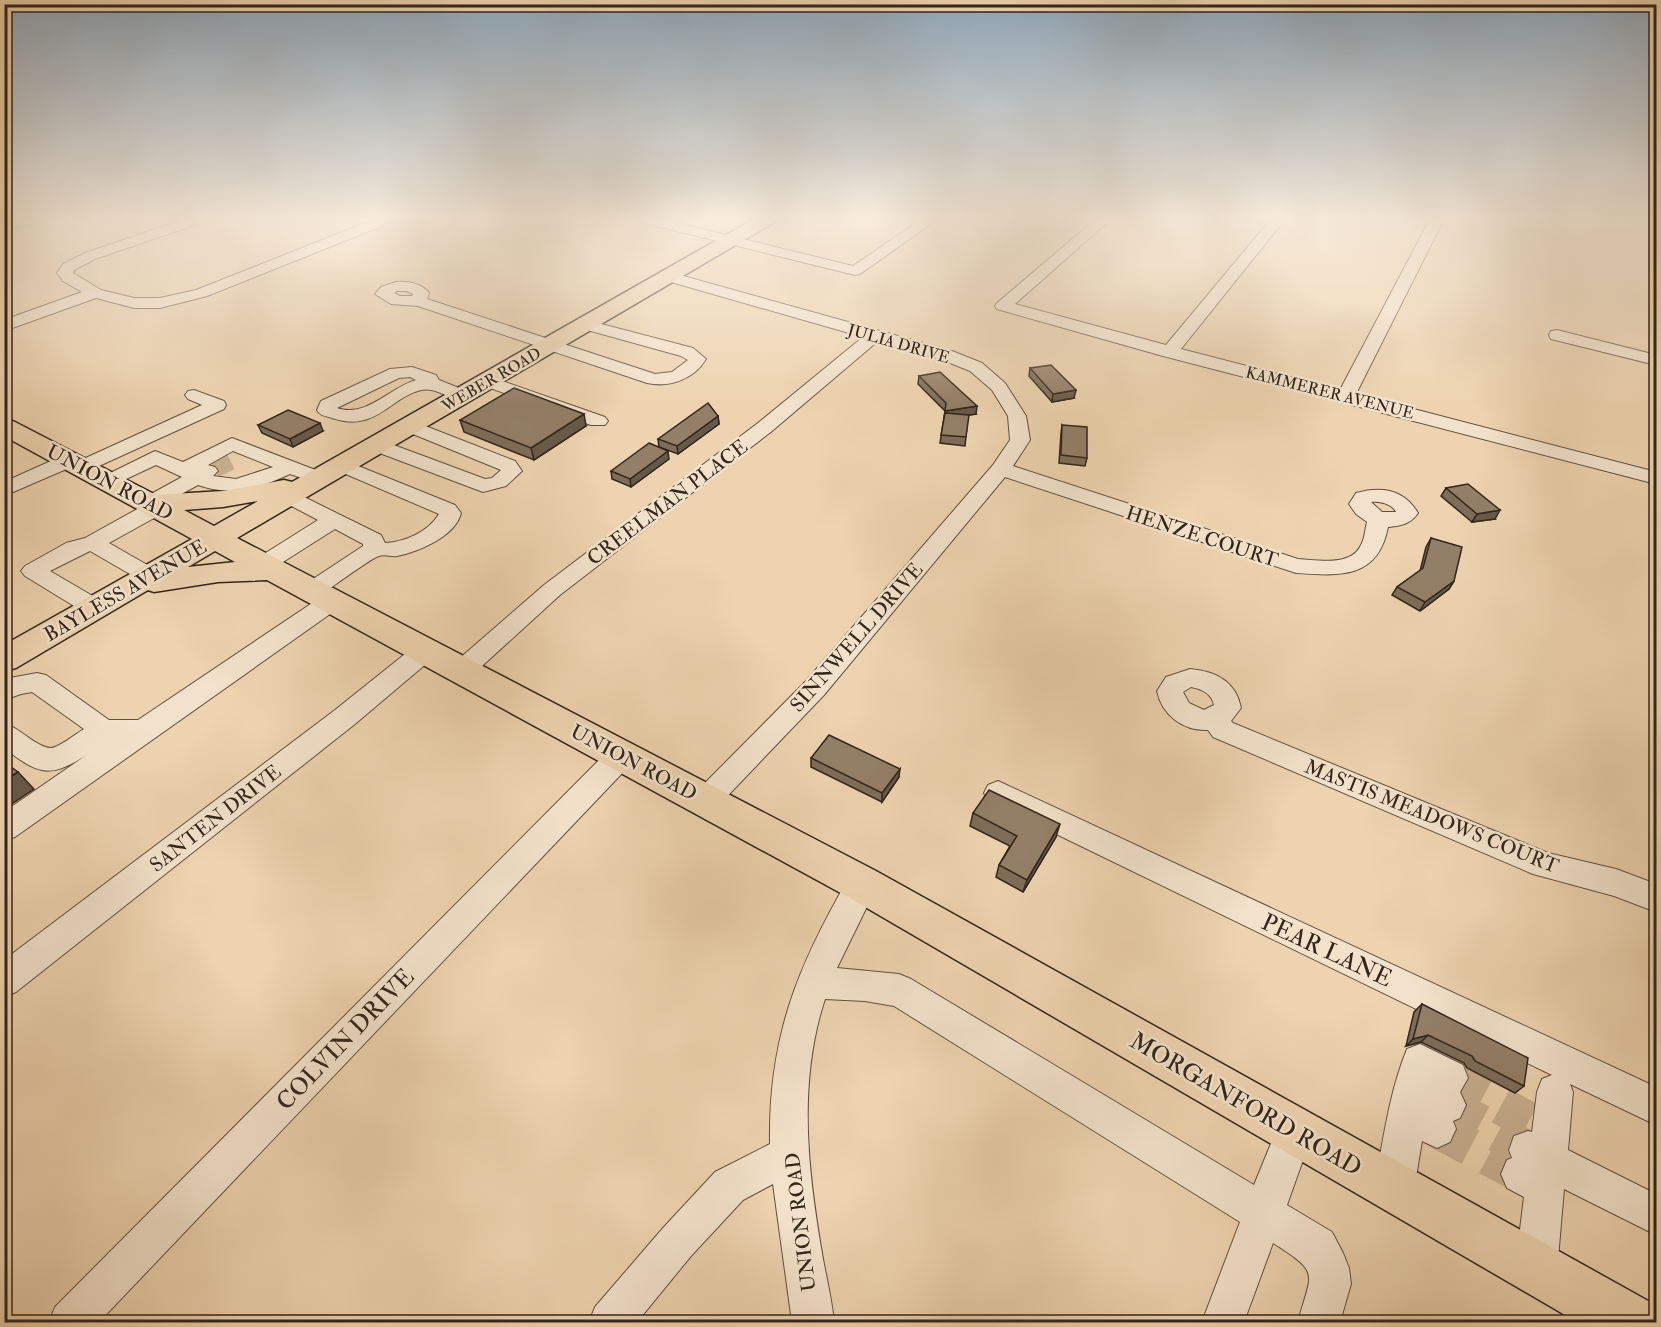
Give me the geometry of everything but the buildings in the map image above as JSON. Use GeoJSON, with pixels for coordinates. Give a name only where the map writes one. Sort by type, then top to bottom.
{"type":"FeatureCollection","features":[{"type":"Feature","properties":{"kind":"main road","name":"WEBER ROAD"},"geometry":{"type":"LineString","coordinates":[[214,538],[664,281]]}},
{"type":"Feature","properties":{"kind":"main road","name":"UNION ROAD"},"geometry":{"type":"LineString","coordinates":[[4,426],[862,884]]}},
{"type":"Feature","properties":{"kind":"main road"},"geometry":{"type":"LineString","coordinates":[[152,504],[246,496],[317,480]]}},
{"type":"Feature","properties":{"kind":"main road","name":"BAYLESS AVENUE"},"geometry":{"type":"LineString","coordinates":[[4,660],[214,538]]}},
{"type":"Feature","properties":{"kind":"main road"},"geometry":{"type":"LineString","coordinates":[[140,582],[270,567]]}},
{"type":"Feature","properties":{"kind":"main road","name":"MORGANFORD ROAD"},"geometry":{"type":"LineString","coordinates":[[862,884],[1630,1323]]}},
{"type":"Feature","properties":{"kind":"street"},"geometry":{"type":"LineString","coordinates":[[73,281],[95,294],[134,303],[160,303],[201,293],[231,281]]}},
{"type":"Feature","properties":{"kind":"street","name":"JULIA DRIVE"},"geometry":{"type":"LineString","coordinates":[[680,281],[946,355],[976,367],[999,387],[1017,416],[1020,440],[1001,469]]}},
{"type":"Feature","properties":{"kind":"street","name":"KAMMERER AVENUE"},"geometry":{"type":"LineString","coordinates":[[1032,281],[1003,306],[1169,352],[1656,478]]}},
{"type":"Feature","properties":{"kind":"street"},"geometry":{"type":"LineString","coordinates":[[1169,352],[1227,281]]}},
{"type":"Feature","properties":{"kind":"street"},"geometry":{"type":"LineString","coordinates":[[1346,396],[1405,281]]}},
{"type":"Feature","properties":{"kind":"street"},"geometry":{"type":"LineString","coordinates":[[4,326],[95,294]]}},
{"type":"Feature","properties":{"kind":"street"},"geometry":{"type":"LineString","coordinates":[[419,301],[653,379],[673,378],[695,364],[697,359],[687,352],[586,325]]}},
{"type":"Feature","properties":{"kind":"street","name":"CREELMAN PLACE"},"geometry":{"type":"LineString","coordinates":[[461,671],[552,590],[765,427],[874,335]]}},
{"type":"Feature","properties":{"kind":"street"},"geometry":{"type":"LineString","coordinates":[[1557,335],[1656,360]]}},
{"type":"Feature","properties":{"kind":"street"},"geometry":{"type":"LineString","coordinates":[[431,384],[430,379],[412,372],[396,373],[328,405],[326,410],[344,417],[358,417],[414,387],[431,384],[463,396]]}},
{"type":"Feature","properties":{"kind":"street"},"geometry":{"type":"LineString","coordinates":[[488,381],[598,421]]}},
{"type":"Feature","properties":{"kind":"street"},"geometry":{"type":"LineString","coordinates":[[4,490],[217,405],[194,395]]}},
{"type":"Feature","properties":{"kind":"street"},"geometry":{"type":"LineString","coordinates":[[376,445],[483,486],[499,482],[512,471],[508,465],[410,426]]}},
{"type":"Feature","properties":{"kind":"street"},"geometry":{"type":"LineString","coordinates":[[109,482],[155,457],[225,467],[289,466],[317,480]]}},
{"type":"Feature","properties":{"kind":"street"},"geometry":{"type":"LineString","coordinates":[[4,828],[143,730],[322,595],[375,548],[395,550],[414,544],[445,523],[450,513],[341,465]]}},
{"type":"Feature","properties":{"kind":"street"},"geometry":{"type":"LineString","coordinates":[[225,467],[234,485],[252,482],[289,466]]}},
{"type":"Feature","properties":{"kind":"street"},"geometry":{"type":"LineString","coordinates":[[95,608],[33,571],[74,548],[93,543],[152,504],[225,467]]}},
{"type":"Feature","properties":{"kind":"street","name":"HENZE COURT"},"geometry":{"type":"LineString","coordinates":[[1001,469],[1296,566],[1329,568],[1351,566],[1370,551],[1379,518]]}},
{"type":"Feature","properties":{"kind":"street","name":"SINNWELL DRIVE"},"geometry":{"type":"LineString","coordinates":[[706,801],[814,688],[1001,469]]}},
{"type":"Feature","properties":{"kind":"street"},"geometry":{"type":"LineString","coordinates":[[287,496],[373,540],[375,548]]}},
{"type":"Feature","properties":{"kind":"street"},"geometry":{"type":"LineString","coordinates":[[270,567],[334,520]]}},
{"type":"Feature","properties":{"kind":"street"},"geometry":{"type":"LineString","coordinates":[[93,543],[140,582]]}},
{"type":"Feature","properties":{"kind":"street","name":"SANTEN DRIVE"},"geometry":{"type":"LineString","coordinates":[[4,981],[345,717],[424,652]]}},
{"type":"Feature","properties":{"kind":"street"},"geometry":{"type":"LineString","coordinates":[[4,692],[15,685],[37,682],[104,730]]}},
{"type":"Feature","properties":{"kind":"street","name":"MASTIS MEADOWS COURT"},"geometry":{"type":"LineString","coordinates":[[1215,720],[1223,730],[1544,865],[1616,884],[1656,898]]}},
{"type":"Feature","properties":{"kind":"street"},"geometry":{"type":"LineString","coordinates":[[4,733],[37,759],[57,760],[104,730],[143,730]]}},
{"type":"Feature","properties":{"kind":"street","name":"COLVIN DRIVE"},"geometry":{"type":"LineString","coordinates":[[70,1323],[621,756]]}},
{"type":"Feature","properties":{"kind":"street","name":"PEAR LANE"},"geometry":{"type":"LineString","coordinates":[[998,793],[1656,1107]]}},
{"type":"Feature","properties":{"kind":"street","name":"UNION ROAD"},"geometry":{"type":"LineString","coordinates":[[813,1323],[801,1252],[791,1154],[789,1103],[793,1055],[815,983],[838,927],[862,884]]}},
{"type":"Feature","properties":{"kind":"street"},"geometry":{"type":"LineString","coordinates":[[815,983],[865,985],[899,990],[940,1013],[1317,1247],[1330,1267],[1331,1282],[1319,1323]]}},
{"type":"Feature","properties":{"kind":"street"},"geometry":{"type":"LineString","coordinates":[[1536,1270],[1537,1154],[1555,1092]]}},
{"type":"Feature","properties":{"kind":"street"},"geometry":{"type":"LineString","coordinates":[[1394,1189],[1431,1102]]}},
{"type":"Feature","properties":{"kind":"street"},"geometry":{"type":"LineString","coordinates":[[1222,1323],[1294,1132]]}},
{"type":"Feature","properties":{"kind":"street"},"geometry":{"type":"LineString","coordinates":[[610,1323],[677,1242],[729,1186],[791,1154]]}},
{"type":"Feature","properties":{"kind":"street"},"geometry":{"type":"LineString","coordinates":[[1537,1154],[1656,1215]]}},
{"type":"Feature","properties":{"kind":"tunnel"},"geometry":{"type":"LineString","coordinates":[[214,468],[230,460]]}},
{"type":"Feature","properties":{"kind":"tunnel"},"geometry":{"type":"LineString","coordinates":[[1450,1078],[1529,1121]]}},
{"type":"Feature","properties":{"kind":"tunnel"},"geometry":{"type":"LineString","coordinates":[[1447,1105],[1528,1150]]}},
{"type":"Feature","properties":{"kind":"tunnel"},"geometry":{"type":"LineString","coordinates":[[1437,1129],[1521,1174]]}}]}
